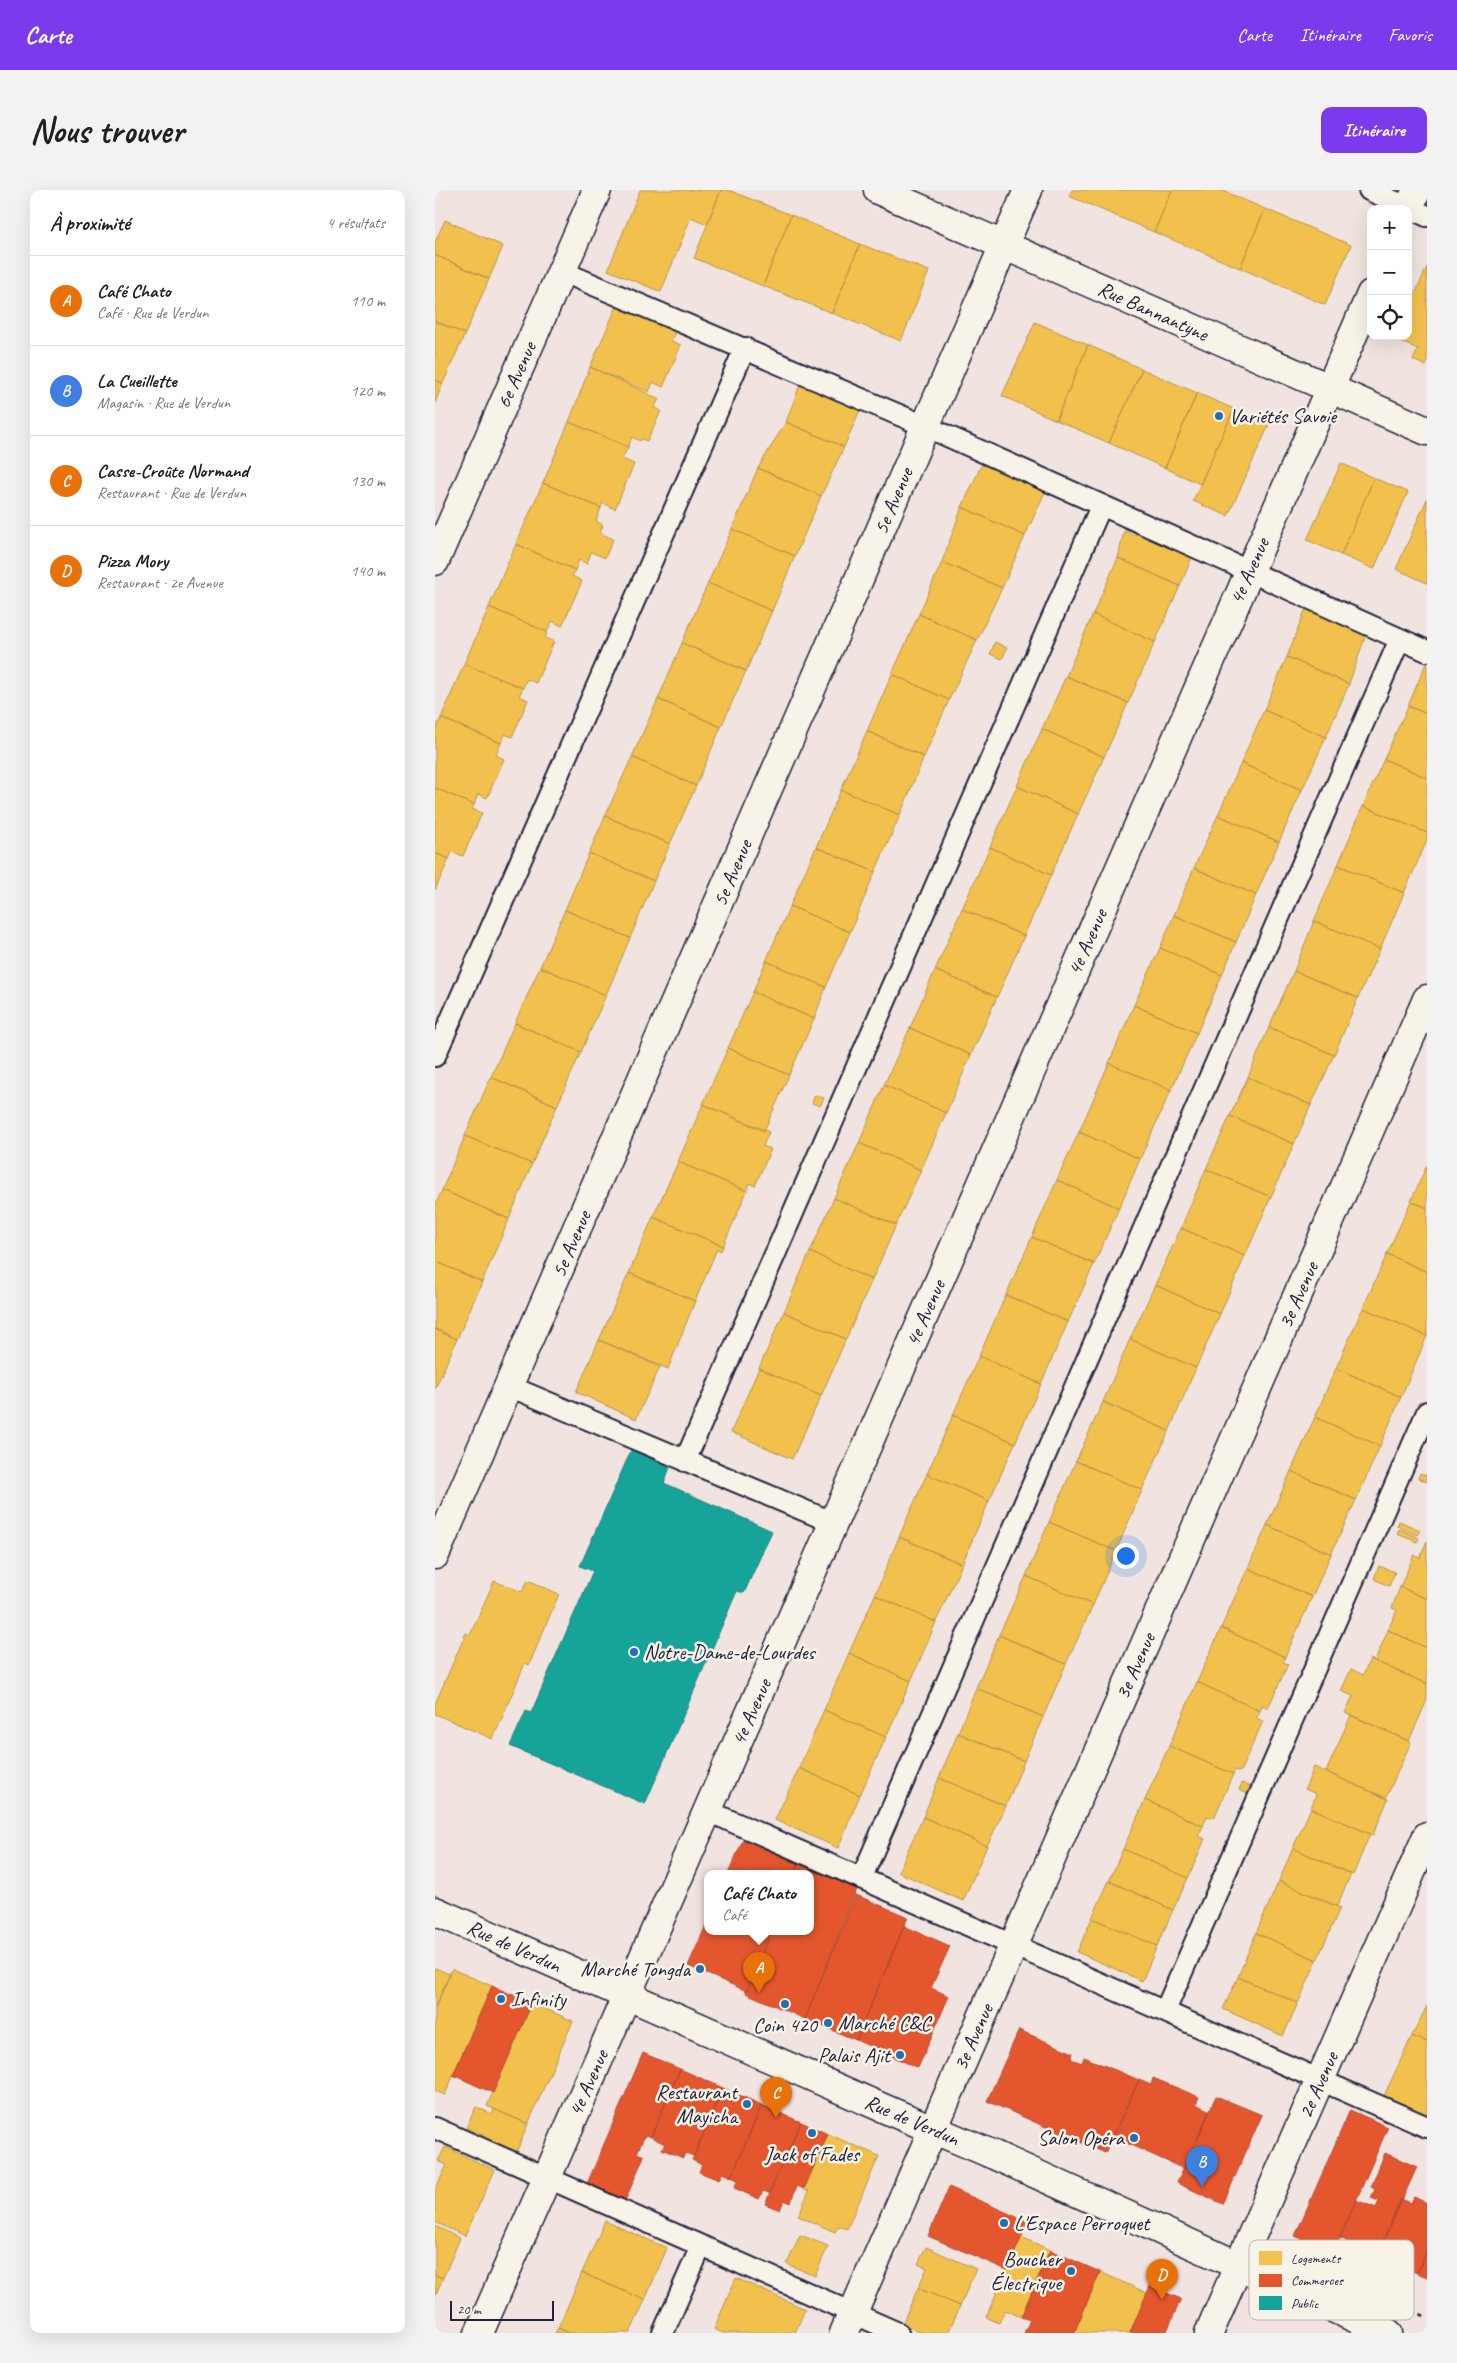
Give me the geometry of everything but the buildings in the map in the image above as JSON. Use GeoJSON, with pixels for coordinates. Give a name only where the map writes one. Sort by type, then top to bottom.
{"type":"FeatureCollection","features":[{"type":"Feature","properties":{"kind":"street","name":"6e Avenue"},"geometry":{"type":"LineString","coordinates":[[435,561],[597,190]]}},
{"type":"Feature","properties":{"kind":"street","name":"Rue Bannantyne"},"geometry":{"type":"LineString","coordinates":[[878,190],[1427,431]]}},
{"type":"Feature","properties":{"kind":"street","name":"5e Avenue"},"geometry":{"type":"LineString","coordinates":[[435,1555],[1028,190]]}},
{"type":"Feature","properties":{"kind":"street","name":"4e Avenue"},"geometry":{"type":"LineString","coordinates":[[479,2333],[1371,295]]}},
{"type":"Feature","properties":{"kind":"street","name":"3e Avenue"},"geometry":{"type":"LineString","coordinates":[[848,2323],[1427,999]]}},
{"type":"Feature","properties":{"kind":"street","name":"2e Avenue"},"geometry":{"type":"LineString","coordinates":[[1249,2240],[1427,1836]]}},
{"type":"Feature","properties":{"kind":"street","name":"Rue de Verdun"},"geometry":{"type":"LineString","coordinates":[[435,1911],[1003,2158],[1249,2271]]}},
{"type":"Feature","properties":{"kind":"street","name":"2e Avenue"},"geometry":{"type":"LineString","coordinates":[[1209,2333],[1249,2241]]}},
{"type":"Feature","properties":{"kind":"street","name":"Rue de Verdun"},"geometry":{"type":"LineString","coordinates":[[1359,2320],[1388,2333]]}},
{"type":"Feature","properties":{"kind":"lane"},"geometry":{"type":"LineString","coordinates":[[1369,190],[1415,205]]}},
{"type":"Feature","properties":{"kind":"lane"},"geometry":{"type":"LineString","coordinates":[[561,271],[925,426],[1211,554],[1248,573],[1427,651]]}},
{"type":"Feature","properties":{"kind":"lane"},"geometry":{"type":"LineString","coordinates":[[435,1056],[745,348]]}},
{"type":"Feature","properties":{"kind":"lane"},"geometry":{"type":"LineString","coordinates":[[685,1461],[1101,506]]}},
{"type":"Feature","properties":{"kind":"lane"},"geometry":{"type":"LineString","coordinates":[[862,1877],[1400,639]]}},
{"type":"Feature","properties":{"kind":"lane"},"geometry":{"type":"LineString","coordinates":[[509,1386],[834,1523]]}},
{"type":"Feature","properties":{"kind":"lane"},"geometry":{"type":"LineString","coordinates":[[1165,2011],[1427,1412]]}},
{"type":"Feature","properties":{"kind":"lane"},"geometry":{"type":"LineString","coordinates":[[708,1811],[862,1877],[1013,1946],[1427,2127]]}},
{"type":"Feature","properties":{"kind":"lane"},"geometry":{"type":"LineString","coordinates":[[435,2128],[701,2246],[848,2323],[898,2333]]}},
{"type":"Feature","properties":{"kind":"lane"},"geometry":{"type":"LineString","coordinates":[[663,2333],[701,2246]]}},
{"type":"Feature","properties":{"kind":"place","name":"Variétés Savoie"},"geometry":{"type":"Point","coordinates":[1219,416]}},
{"type":"Feature","properties":{"kind":"place","name":"Notre-Dame-de-Lourdes"},"geometry":{"type":"Point","coordinates":[634,1652]}},
{"type":"Feature","properties":{"kind":"place","name":"Marché Tongda"},"geometry":{"type":"Point","coordinates":[700,1969]}},
{"type":"Feature","properties":{"kind":"place","name":"Café Chato"},"geometry":{"type":"Point","coordinates":[759,1993]}},
{"type":"Feature","properties":{"kind":"place","name":"Infinity"},"geometry":{"type":"Point","coordinates":[501,1999]}},
{"type":"Feature","properties":{"kind":"place","name":"Coin 420"},"geometry":{"type":"Point","coordinates":[785,2004]}},
{"type":"Feature","properties":{"kind":"place","name":"Marché C&C"},"geometry":{"type":"Point","coordinates":[828,2023]}},
{"type":"Feature","properties":{"kind":"place","name":"Palais Ajit"},"geometry":{"type":"Point","coordinates":[900,2055]}},
{"type":"Feature","properties":{"kind":"place","name":"Restaurant Mayicha"},"geometry":{"type":"Point","coordinates":[747,2104]}},
{"type":"Feature","properties":{"kind":"place","name":"Casse-Croûte Normand"},"geometry":{"type":"Point","coordinates":[776,2118]}},
{"type":"Feature","properties":{"kind":"place","name":"Jack of Fades"},"geometry":{"type":"Point","coordinates":[812,2133]}},
{"type":"Feature","properties":{"kind":"place","name":"Salon Opéra"},"geometry":{"type":"Point","coordinates":[1134,2138]}},
{"type":"Feature","properties":{"kind":"place","name":"La Cueillette"},"geometry":{"type":"Point","coordinates":[1202,2187]}},
{"type":"Feature","properties":{"kind":"place","name":"L'Espace Perroquet"},"geometry":{"type":"Point","coordinates":[1004,2223]}},
{"type":"Feature","properties":{"kind":"place","name":"Boucher Électrique"},"geometry":{"type":"Point","coordinates":[1071,2271]}},
{"type":"Feature","properties":{"kind":"place","name":"Pizza Mory"},"geometry":{"type":"Point","coordinates":[1162,2300]}}]}
